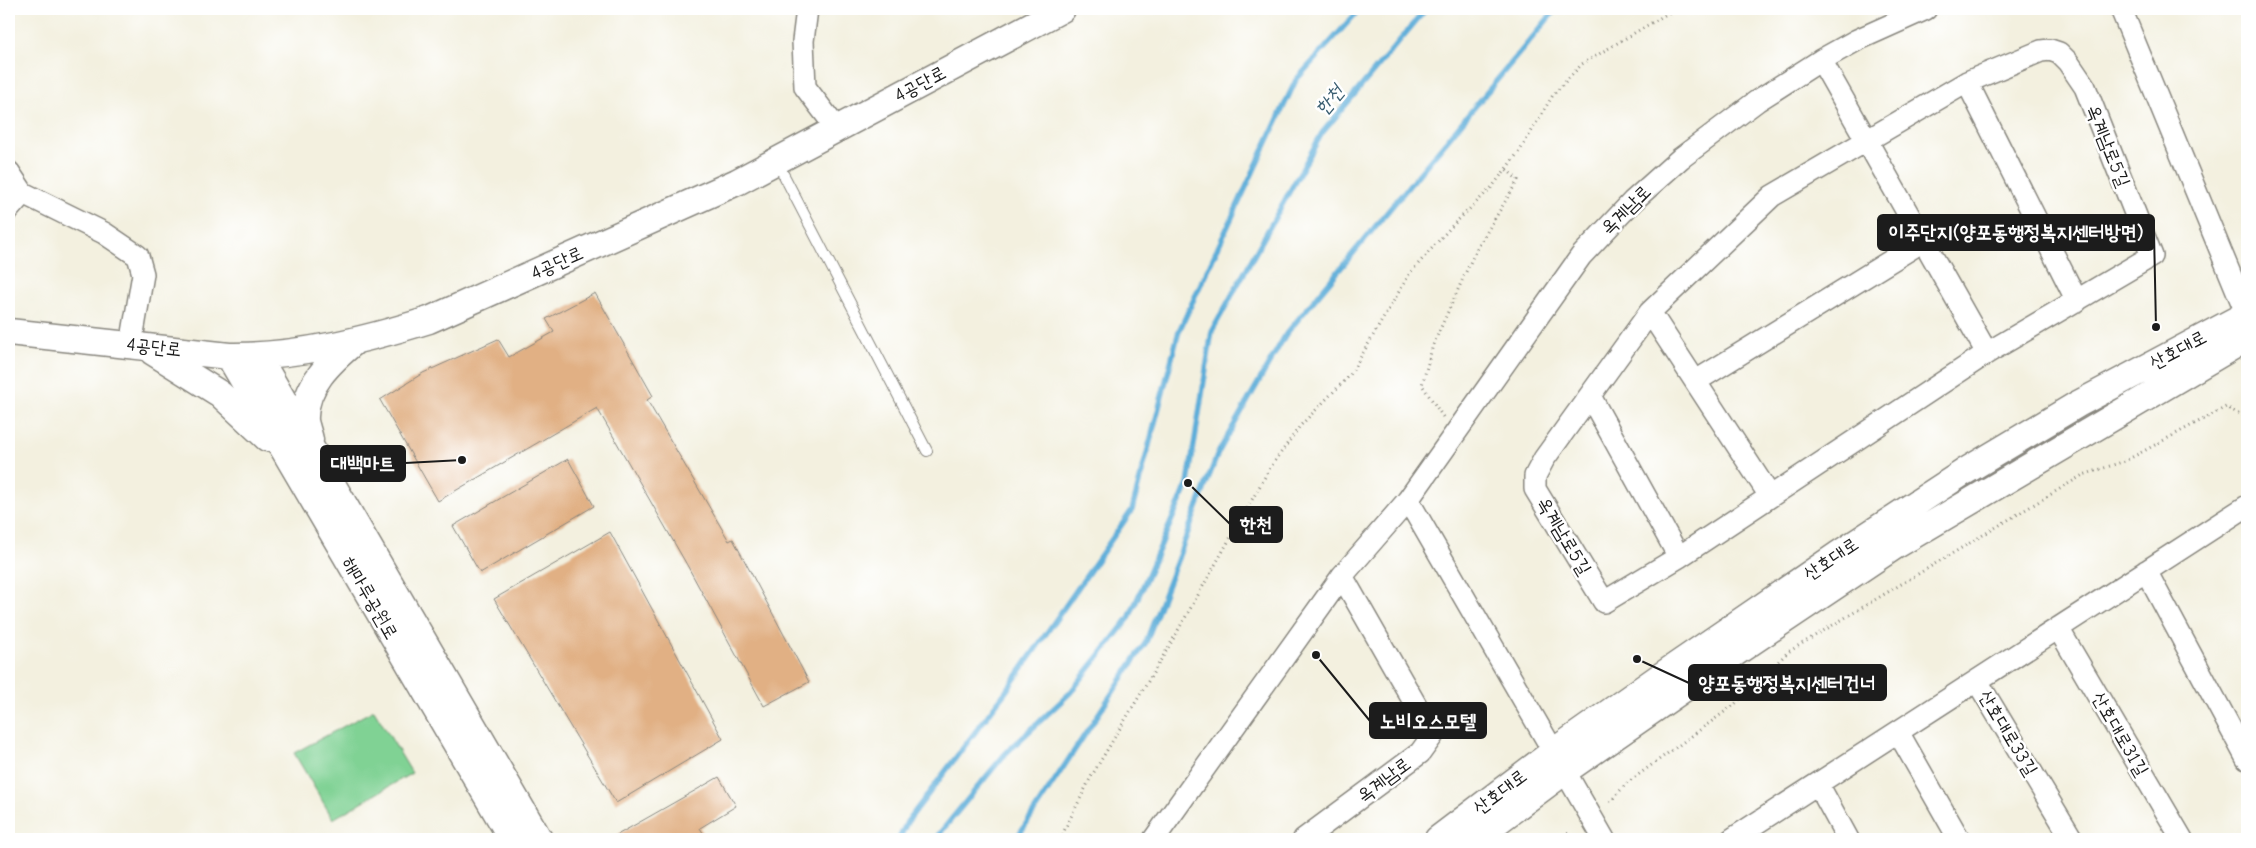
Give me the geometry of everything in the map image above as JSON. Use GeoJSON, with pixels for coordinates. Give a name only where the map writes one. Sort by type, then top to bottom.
{"type":"FeatureCollection","features":[{"type":"Feature","properties":{"kind":"street"},"geometry":{"type":"LineString","coordinates":[[807,9],[803,41],[805,87],[837,129]]}},
{"type":"Feature","properties":{"kind":"street","name":"4공단로"},"geometry":{"type":"LineString","coordinates":[[9,332],[228,356],[258,356],[386,334],[429,320],[737,182],[1062,9]]}},
{"type":"Feature","properties":{"kind":"street","name":"옥계남로"},"geometry":{"type":"LineString","coordinates":[[1154,839],[1342,576],[1408,500],[1581,256],[1633,201],[1681,158],[1757,101],[1821,60],[1857,40],[1926,9]]}},
{"type":"Feature","properties":{"kind":"street"},"geometry":{"type":"LineString","coordinates":[[2121,9],[2247,314]]}},
{"type":"Feature","properties":{"kind":"street","name":"옥계남로5길"},"geometry":{"type":"LineString","coordinates":[[2050,50],[2059,53],[2068,62],[2085,87],[2152,256],[1987,353],[1679,557],[1604,602],[1535,489],[1535,476],[1544,460],[1650,312],[1772,196],[1966,82],[2041,51],[2050,50]]}},
{"type":"Feature","properties":{"kind":"street"},"geometry":{"type":"LineString","coordinates":[[1821,60],[1987,353]]}},
{"type":"Feature","properties":{"kind":"street"},"geometry":{"type":"LineString","coordinates":[[1966,82],[2077,301]]}},
{"type":"Feature","properties":{"kind":"street"},"geometry":{"type":"LineString","coordinates":[[9,172],[23,194],[104,233],[138,256],[143,274],[137,345],[183,370],[220,394],[250,422],[302,457],[308,399],[315,382],[331,361],[356,340]]}},
{"type":"Feature","properties":{"kind":"street"},"geometry":{"type":"LineString","coordinates":[[9,209],[23,194]]}},
{"type":"Feature","properties":{"kind":"street"},"geometry":{"type":"LineString","coordinates":[[1696,381],[1924,241]]}},
{"type":"Feature","properties":{"kind":"street"},"geometry":{"type":"LineString","coordinates":[[1650,312],[1770,496]]}},
{"type":"Feature","properties":{"kind":"street","name":"산호대로"},"geometry":{"type":"LineString","coordinates":[[1474,839],[1559,761],[1839,554],[1964,472],[2078,404],[2247,314]]}},
{"type":"Feature","properties":{"kind":"street","name":"산호대로"},"geometry":{"type":"LineString","coordinates":[[1438,839],[1559,761],[1738,651],[1895,546],[2247,338]]}},
{"type":"Feature","properties":{"kind":"street","name":"해마루공원로"},"geometry":{"type":"LineString","coordinates":[[228,356],[302,457],[539,839]]}},
{"type":"Feature","properties":{"kind":"street","name":"해마루공원로"},"geometry":{"type":"LineString","coordinates":[[258,356],[302,457],[512,839]]}},
{"type":"Feature","properties":{"kind":"street"},"geometry":{"type":"LineString","coordinates":[[1590,396],[1679,557]]}},
{"type":"Feature","properties":{"kind":"street"},"geometry":{"type":"LineString","coordinates":[[1408,500],[1604,839]]}},
{"type":"Feature","properties":{"kind":"street"},"geometry":{"type":"LineString","coordinates":[[1976,681],[2246,506],[2247,508]]}},
{"type":"Feature","properties":{"kind":"street"},"geometry":{"type":"LineString","coordinates":[[2146,571],[2247,759]]}},
{"type":"Feature","properties":{"kind":"street","name":"옥계남로"},"geometry":{"type":"LineString","coordinates":[[1304,839],[1420,753],[1433,736],[1342,576]]}},
{"type":"Feature","properties":{"kind":"street","name":"산호대로31길"},"geometry":{"type":"LineString","coordinates":[[2058,628],[2182,839]]}},
{"type":"Feature","properties":{"kind":"street","name":"산호대로33길"},"geometry":{"type":"LineString","coordinates":[[1732,839],[1976,681],[2072,839]]}},
{"type":"Feature","properties":{"kind":"street"},"geometry":{"type":"LineString","coordinates":[[1898,732],[1959,839]]}},
{"type":"Feature","properties":{"kind":"street"},"geometry":{"type":"LineString","coordinates":[[1818,784],[1848,839]]}},
{"type":"Feature","properties":{"kind":"lane"},"geometry":{"type":"LineString","coordinates":[[777,161],[927,451]]}},
{"type":"Feature","properties":{"kind":"path"},"geometry":{"type":"LineString","coordinates":[[1060,839],[1091,777],[1168,648],[1270,468],[1300,426],[1350,374],[1410,273],[1451,227],[1492,188],[1521,149],[1553,96],[1582,64],[1675,9]]}},
{"type":"Feature","properties":{"kind":"path"},"geometry":{"type":"LineString","coordinates":[[1454,435],[1422,385],[1433,345],[1475,252],[1518,180],[1506,169]]}},
{"type":"Feature","properties":{"kind":"path"},"geometry":{"type":"LineString","coordinates":[[1610,802],[1627,783],[1734,705],[1788,652],[2083,475],[2126,461],[2226,406],[2247,418]]}},
{"type":"Feature","properties":{"kind":"path"},"geometry":{"type":"LineString","coordinates":[[1548,839],[1570,833]]}},
{"type":"Feature","properties":{"kind":"green space"},"geometry":{"type":"Polygon","coordinates":[[[374,710],[412,773],[333,819],[294,753],[374,710]]]}},
{"type":"Feature","properties":{"kind":"building"},"geometry":{"type":"Polygon","coordinates":[[[595,293],[653,396],[647,400],[729,541],[733,539],[809,682],[764,706],[687,565],[597,408],[438,501],[380,400],[423,373],[498,339],[509,357],[554,332],[546,319],[595,293]]]}},
{"type":"Feature","properties":{"kind":"building"},"geometry":{"type":"Polygon","coordinates":[[[568,459],[594,506],[480,573],[453,526],[568,459]]]}},
{"type":"Feature","properties":{"kind":"building"},"geometry":{"type":"Polygon","coordinates":[[[610,532],[723,739],[616,803],[494,599],[610,532]]]}},
{"type":"Feature","properties":{"kind":"building"},"geometry":{"type":"Polygon","coordinates":[[[719,777],[736,806],[700,828],[707,839],[610,839],[719,777]]]}},
{"type":"Feature","properties":{"kind":"waterway"},"geometry":{"type":"LineString","coordinates":[[899,839],[907,822],[1007,690],[1132,510],[1179,331],[1296,80],[1360,9]]}},
{"type":"Feature","properties":{"kind":"waterway","name":"한천"},"geometry":{"type":"LineString","coordinates":[[935,839],[1005,754],[1070,693],[1129,618],[1188,483],[1212,331],[1322,133],[1426,9]]}},
{"type":"Feature","properties":{"kind":"waterway"},"geometry":{"type":"LineString","coordinates":[[1016,839],[1146,642],[1218,453],[1286,334],[1556,9]]}},
{"type":"Feature","properties":{"kind":"place","name":"이주단지(양포동행정복지센터방면)"},"geometry":{"type":"Point","coordinates":[2156,327]}},
{"type":"Feature","properties":{"kind":"place","name":"대백마트"},"geometry":{"type":"Point","coordinates":[462,460]}},
{"type":"Feature","properties":{"kind":"place","name":"한천"},"geometry":{"type":"Point","coordinates":[1188,483]}},
{"type":"Feature","properties":{"kind":"place","name":"노비오스모텔"},"geometry":{"type":"Point","coordinates":[1316,655]}},
{"type":"Feature","properties":{"kind":"place","name":"양포동행정복지센터건너"},"geometry":{"type":"Point","coordinates":[1637,659]}}]}
